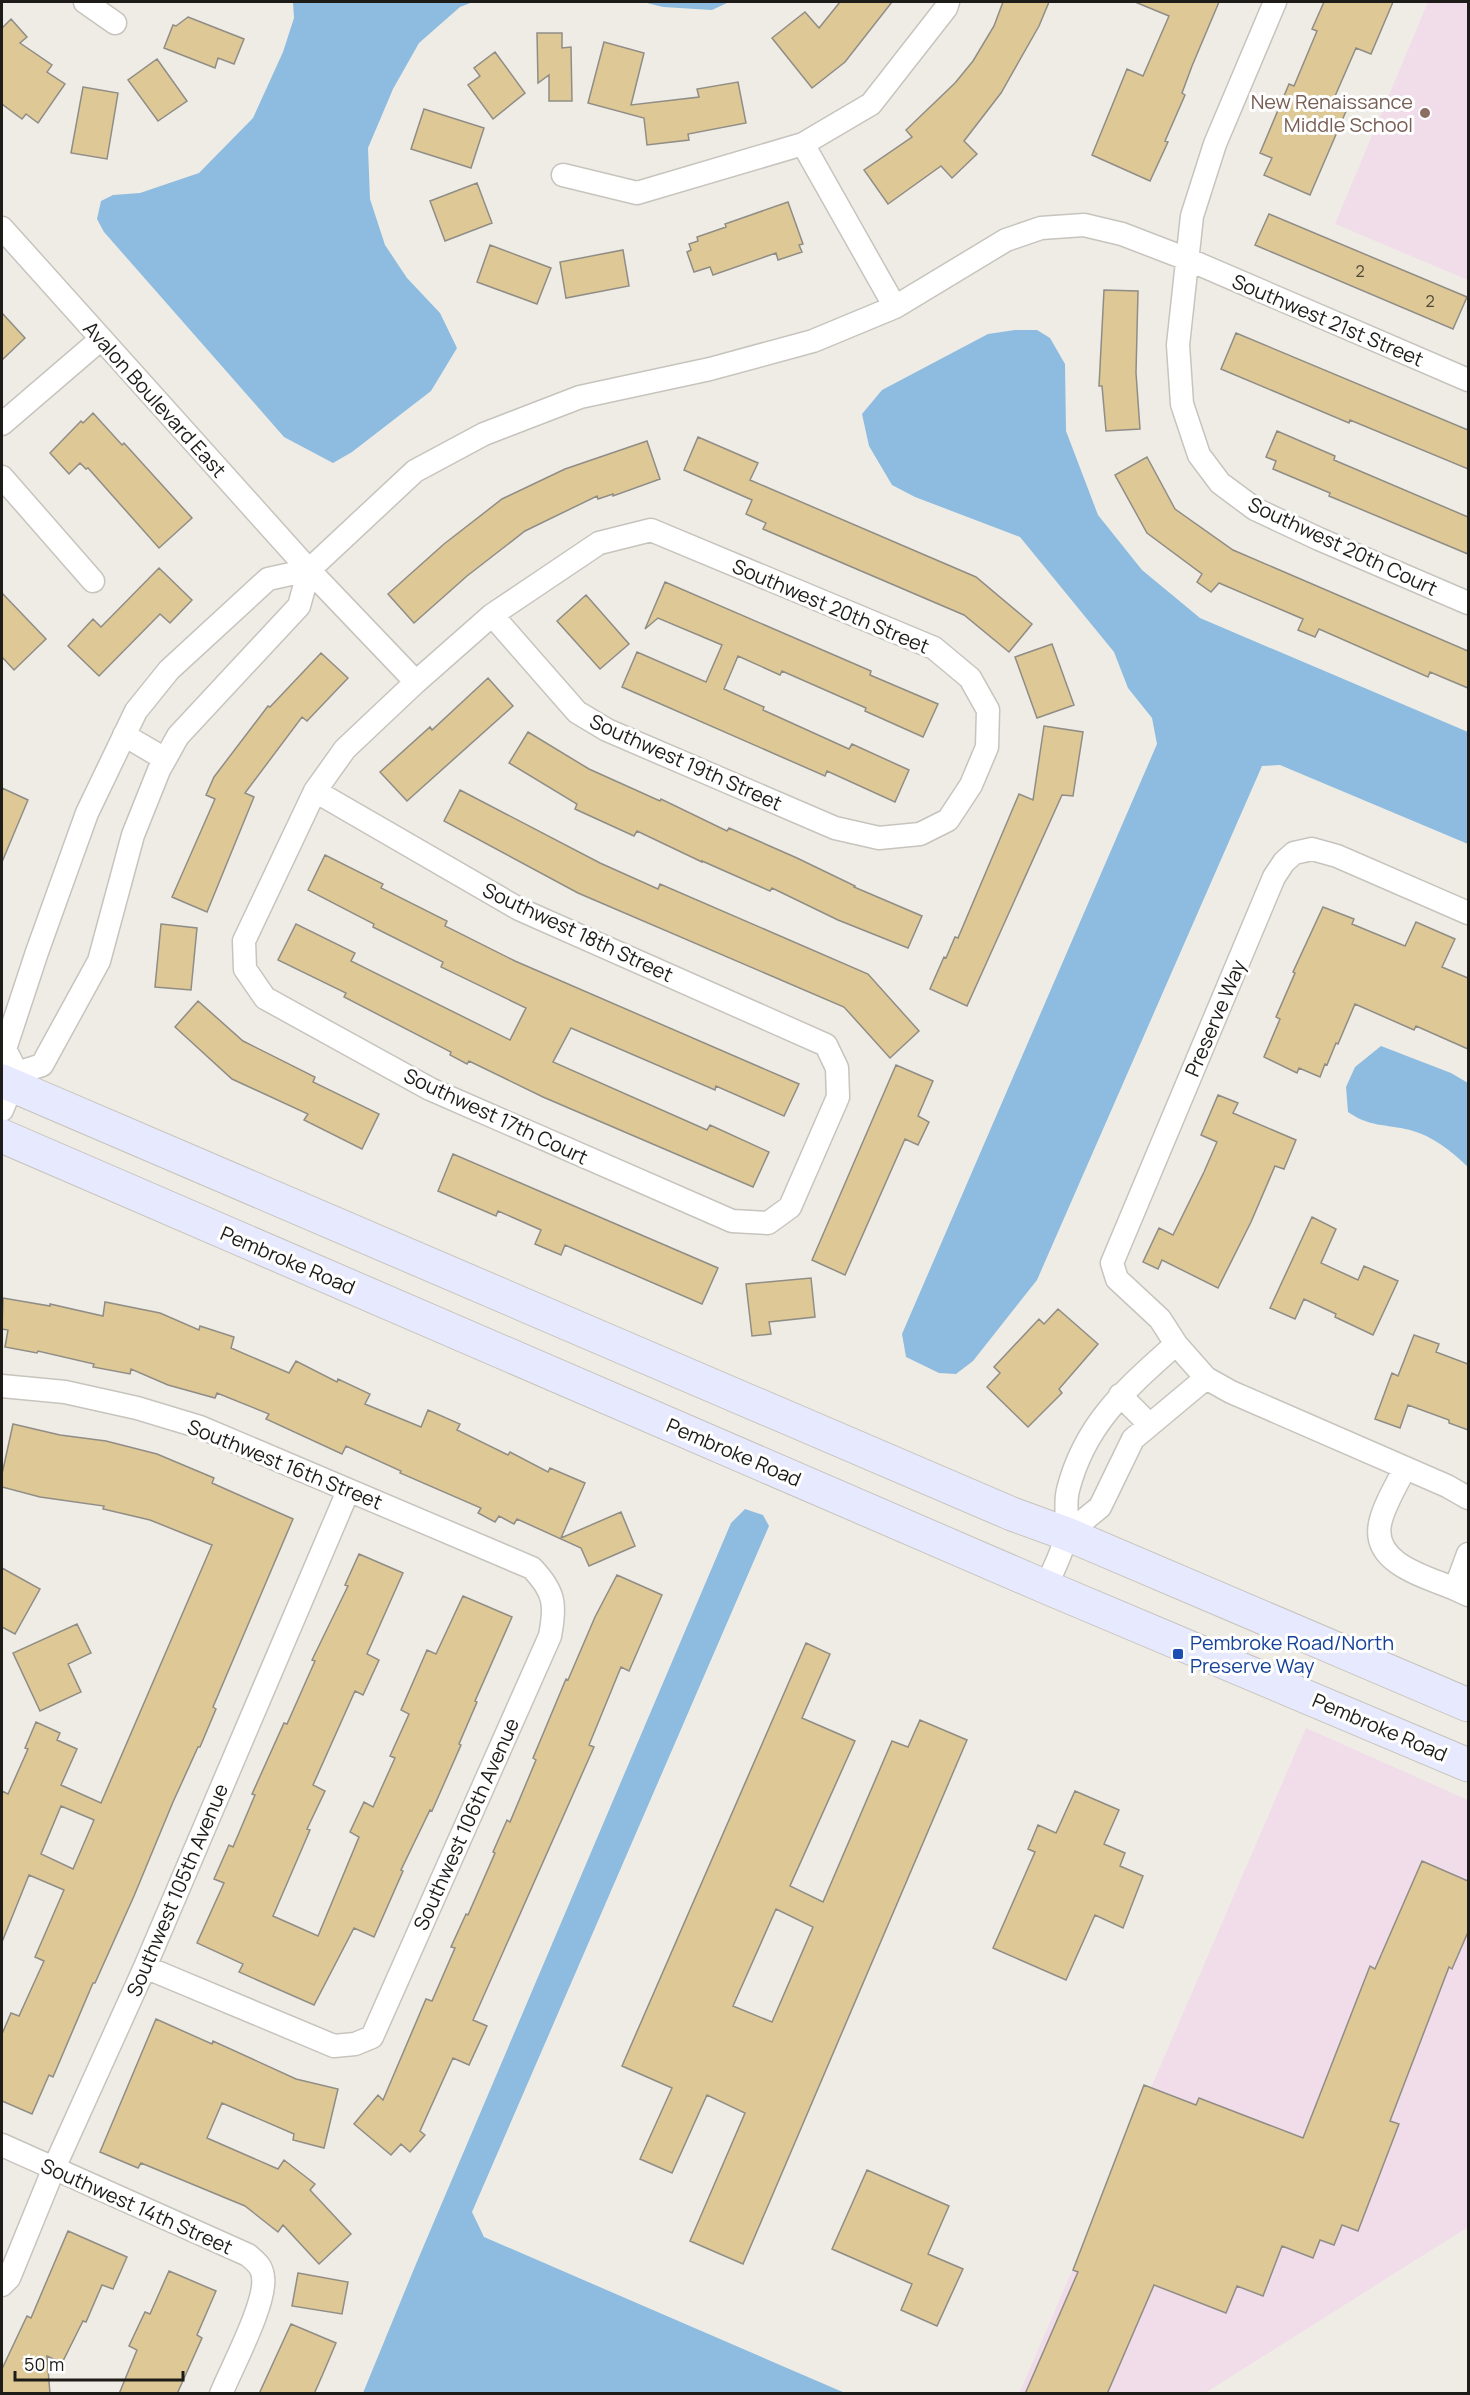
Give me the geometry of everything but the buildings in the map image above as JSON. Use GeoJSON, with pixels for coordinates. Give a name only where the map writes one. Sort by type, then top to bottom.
{"type":"FeatureCollection","features":[{"type":"Feature","properties":{"kind":"main road"},"geometry":{"type":"LineString","coordinates":[[8,1087],[979,1500],[1067,1534],[1468,1705]]}},
{"type":"Feature","properties":{"kind":"main road","name":"Pembroke Road"},"geometry":{"type":"LineString","coordinates":[[2,1136],[1046,1587],[1468,1765]]}},
{"type":"Feature","properties":{"kind":"street"},"geometry":{"type":"LineString","coordinates":[[85,2],[115,23]]}},
{"type":"Feature","properties":{"kind":"street"},"geometry":{"type":"LineString","coordinates":[[563,175],[637,192],[802,144],[871,104],[946,8],[948,2]]}},
{"type":"Feature","properties":{"kind":"street"},"geometry":{"type":"LineString","coordinates":[[1187,259],[1192,216],[1215,144],[1275,2]]}},
{"type":"Feature","properties":{"kind":"street"},"geometry":{"type":"LineString","coordinates":[[802,144],[895,308]]}},
{"type":"Feature","properties":{"kind":"street","name":"Southwest 21st Street"},"geometry":{"type":"LineString","coordinates":[[309,570],[415,471],[484,434],[580,397],[710,369],[813,341],[895,308],[1006,240],[1041,228],[1084,225],[1122,234],[1187,259],[1468,381]]}},
{"type":"Feature","properties":{"kind":"street","name":"Avalon Boulevard East"},"geometry":{"type":"LineString","coordinates":[[2,228],[309,570],[416,682]]}},
{"type":"Feature","properties":{"kind":"street","name":"Southwest 20th Court"},"geometry":{"type":"LineString","coordinates":[[1187,259],[1178,345],[1182,404],[1199,455],[1220,483],[1255,509],[1468,603]]}},
{"type":"Feature","properties":{"kind":"street"},"geometry":{"type":"LineString","coordinates":[[2,424],[101,339]]}},
{"type":"Feature","properties":{"kind":"street"},"geometry":{"type":"LineString","coordinates":[[2,477],[93,581]]}},
{"type":"Feature","properties":{"kind":"street","name":"Southwest 20th Street"},"geometry":{"type":"LineString","coordinates":[[492,615],[599,543],[651,530],[934,648],[969,678],[988,710],[987,747],[971,786],[948,820],[920,834]]}},
{"type":"Feature","properties":{"kind":"street"},"geometry":{"type":"LineString","coordinates":[[309,570],[299,606],[178,736],[165,759],[133,836],[99,961],[42,1065],[8,1087],[5,1049],[36,952],[87,813],[136,711],[169,670],[268,579],[309,570]]}},
{"type":"Feature","properties":{"kind":"street"},"geometry":{"type":"LineString","coordinates":[[315,791],[345,749],[492,615]]}},
{"type":"Feature","properties":{"kind":"street","name":"Southwest 19th Street"},"geometry":{"type":"LineString","coordinates":[[492,615],[577,712],[607,730],[835,828],[879,838],[920,834]]}},
{"type":"Feature","properties":{"kind":"street"},"geometry":{"type":"LineString","coordinates":[[124,735],[165,759]]}},
{"type":"Feature","properties":{"kind":"street","name":"Southwest 17th Court"},"geometry":{"type":"LineString","coordinates":[[315,791],[244,941],[245,969],[265,998],[430,1089],[732,1221],[768,1223]]}},
{"type":"Feature","properties":{"kind":"street","name":"Southwest 18th Street"},"geometry":{"type":"LineString","coordinates":[[315,791],[519,909],[826,1045],[837,1068],[838,1097],[790,1207],[768,1223]]}},
{"type":"Feature","properties":{"kind":"street","name":"Preserve Way"},"geometry":{"type":"LineString","coordinates":[[1468,913],[1337,856],[1312,849],[1294,853],[1284,862],[1274,877],[1112,1263],[1117,1280],[1160,1319],[1176,1344],[1206,1378],[1231,1392],[1447,1486],[1468,1498]]}},
{"type":"Feature","properties":{"kind":"street"},"geometry":{"type":"LineString","coordinates":[[1046,1587],[1067,1534],[1065,1509],[1075,1465],[1089,1437],[1120,1395],[1176,1344]]}},
{"type":"Feature","properties":{"kind":"street"},"geometry":{"type":"LineString","coordinates":[[1067,1534],[1100,1507],[1133,1439],[1206,1378]]}},
{"type":"Feature","properties":{"kind":"street","name":"Southwest 16th Street"},"geometry":{"type":"LineString","coordinates":[[2,1386],[65,1392],[137,1408],[200,1427],[532,1568],[549,1591]]}},
{"type":"Feature","properties":{"kind":"street"},"geometry":{"type":"LineString","coordinates":[[1120,1395],[1149,1424]]}},
{"type":"Feature","properties":{"kind":"street"},"geometry":{"type":"LineString","coordinates":[[1405,1468],[1380,1523],[1379,1535],[1383,1550],[1394,1562],[1462,1592],[1468,1554]]}},
{"type":"Feature","properties":{"kind":"street","name":"Southwest 105th Avenue"},"geometry":{"type":"LineString","coordinates":[[2,2285],[9,2278],[54,2168],[145,1966],[348,1491]]}},
{"type":"Feature","properties":{"kind":"street","name":"Southwest 106th Avenue"},"geometry":{"type":"LineString","coordinates":[[145,1966],[334,2046],[355,2044],[372,2037],[550,1636],[555,1611],[549,1591]]}},
{"type":"Feature","properties":{"kind":"street","name":"Southwest 14th Street"},"geometry":{"type":"LineString","coordinates":[[2,2145],[248,2256],[259,2264],[264,2277],[263,2296],[221,2394]]}},
{"type":"Feature","properties":{"kind":"shaded area","name":"New Renaissance Middle School"},"geometry":{"type":"Polygon","coordinates":[[[1428,2],[1468,2],[1468,280],[1335,224],[1428,2]]]}},
{"type":"Feature","properties":{"kind":"shaded area"},"geometry":{"type":"Polygon","coordinates":[[[1306,1728],[1468,1800],[1468,2227],[1205,2393],[1019,2394],[1306,1728]]]}},
{"type":"Feature","properties":{"kind":"water"},"geometry":{"type":"Polygon","coordinates":[[[293,2],[473,2],[460,7],[419,43],[393,89],[368,148],[370,199],[385,245],[407,278],[440,313],[457,348],[431,391],[352,452],[333,463],[284,437],[104,232],[97,219],[101,201],[113,195],[140,193],[199,173],[253,118],[283,52],[294,18],[293,2]]]}},
{"type":"Feature","properties":{"kind":"water"},"geometry":{"type":"Polygon","coordinates":[[[643,2],[729,2],[712,10],[663,7],[643,2]]]}},
{"type":"Feature","properties":{"kind":"water"},"geometry":{"type":"Polygon","coordinates":[[[1037,330],[1050,338],[1065,364],[1066,431],[1098,515],[1142,570],[1200,618],[1468,732],[1468,844],[1280,765],[1262,766],[1037,1280],[973,1361],[956,1374],[939,1373],[906,1357],[902,1334],[1157,744],[1152,718],[1128,688],[1114,652],[1020,537],[915,497],[892,485],[869,446],[862,414],[882,390],[988,334],[1037,330]]]}},
{"type":"Feature","properties":{"kind":"water"},"geometry":{"type":"Polygon","coordinates":[[[1381,1046],[1451,1073],[1468,1083],[1468,1167],[1448,1150],[1426,1136],[1410,1130],[1370,1123],[1348,1112],[1346,1087],[1355,1067],[1381,1046]]]}},
{"type":"Feature","properties":{"kind":"water"},"geometry":{"type":"Polygon","coordinates":[[[745,1509],[763,1515],[769,1526],[472,2212],[484,2237],[845,2393],[363,2393],[731,1523],[745,1509]]]}},
{"type":"Feature","properties":{"kind":"place","name":"New Renaissance Middle School"},"geometry":{"type":"Point","coordinates":[1425,113]}},
{"type":"Feature","properties":{"kind":"place","name":"Pembroke Road/North Preserve Way"},"geometry":{"type":"Point","coordinates":[1178,1654]}}]}
